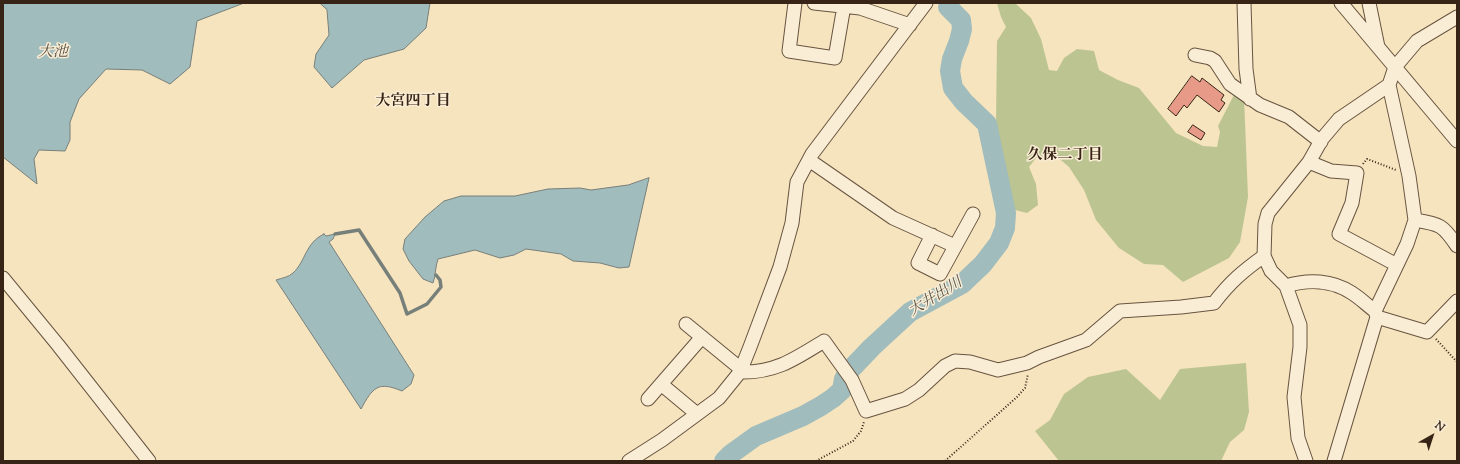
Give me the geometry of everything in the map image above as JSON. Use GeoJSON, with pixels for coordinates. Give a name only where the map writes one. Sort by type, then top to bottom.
{"type":"FeatureCollection","features":[{"type":"Feature","properties":{"kind":"street"},"geometry":{"type":"LineString","coordinates":[[795,3],[789,51],[835,58],[844,6]]}},
{"type":"Feature","properties":{"kind":"street"},"geometry":{"type":"LineString","coordinates":[[814,3],[860,8],[910,25]]}},
{"type":"Feature","properties":{"kind":"street"},"geometry":{"type":"LineString","coordinates":[[629,461],[662,440],[719,398],[740,371],[780,266],[792,223],[797,182],[812,154],[926,3]]}},
{"type":"Feature","properties":{"kind":"street"},"geometry":{"type":"LineString","coordinates":[[1244,3],[1246,69],[1250,99]]}},
{"type":"Feature","properties":{"kind":"street"},"geometry":{"type":"LineString","coordinates":[[1341,3],[1457,141]]}},
{"type":"Feature","properties":{"kind":"street"},"geometry":{"type":"LineString","coordinates":[[1369,3],[1379,49]]}},
{"type":"Feature","properties":{"kind":"street"},"geometry":{"type":"LineString","coordinates":[[1334,461],[1376,314],[1407,244],[1415,220],[1409,176],[1389,85],[1395,67],[1417,41],[1457,17]]}},
{"type":"Feature","properties":{"kind":"street"},"geometry":{"type":"LineString","coordinates":[[1195,54],[1215,61],[1230,84],[1260,105],[1289,117],[1320,142]]}},
{"type":"Feature","properties":{"kind":"street"},"geometry":{"type":"LineString","coordinates":[[1306,461],[1298,438],[1294,397],[1300,347],[1300,325],[1286,286],[1271,271],[1264,256],[1265,224],[1268,213],[1310,162],[1320,142],[1339,120],[1389,85]]}},
{"type":"Feature","properties":{"kind":"street"},"geometry":{"type":"LineString","coordinates":[[809,160],[894,218],[955,246]]}},
{"type":"Feature","properties":{"kind":"street"},"geometry":{"type":"LineString","coordinates":[[1310,162],[1331,171],[1357,173],[1352,204],[1339,234],[1397,265]]}},
{"type":"Feature","properties":{"kind":"street"},"geometry":{"type":"LineString","coordinates":[[932,235],[918,263],[940,274],[973,214]]}},
{"type":"Feature","properties":{"kind":"street"},"geometry":{"type":"LineString","coordinates":[[1415,220],[1433,223],[1441,227],[1447,232],[1457,246]]}},
{"type":"Feature","properties":{"kind":"street"},"geometry":{"type":"LineString","coordinates":[[686,324],[740,371],[755,372],[771,369],[791,361],[824,342],[852,380],[866,411],[905,399],[919,390],[946,366],[955,361],[970,362],[998,370],[1026,363],[1086,340],[1120,311],[1214,303],[1229,284],[1244,270],[1264,256]]}},
{"type":"Feature","properties":{"kind":"street"},"geometry":{"type":"LineString","coordinates":[[3,278],[58,345],[149,461]]}},
{"type":"Feature","properties":{"kind":"street"},"geometry":{"type":"LineString","coordinates":[[1286,286],[1298,282],[1326,282],[1352,293],[1376,314],[1427,332],[1457,301]]}},
{"type":"Feature","properties":{"kind":"street"},"geometry":{"type":"LineString","coordinates":[[648,399],[702,337]]}},
{"type":"Feature","properties":{"kind":"street"},"geometry":{"type":"LineString","coordinates":[[661,384],[697,414]]}},
{"type":"Feature","properties":{"kind":"path"},"geometry":{"type":"LineString","coordinates":[[1357,173],[1367,159],[1409,176]]}},
{"type":"Feature","properties":{"kind":"path"},"geometry":{"type":"LineString","coordinates":[[1427,332],[1435,338],[1457,362]]}},
{"type":"Feature","properties":{"kind":"path"},"geometry":{"type":"LineString","coordinates":[[945,461],[1017,397],[1025,388],[1028,375],[1026,363]]}},
{"type":"Feature","properties":{"kind":"path"},"geometry":{"type":"LineString","coordinates":[[816,461],[853,441],[861,431],[866,411]]}},
{"type":"Feature","properties":{"kind":"green space"},"geometry":{"type":"Polygon","coordinates":[[[997,3],[1015,3],[1031,18],[1041,39],[1049,70],[1057,71],[1064,58],[1077,49],[1094,51],[1099,70],[1118,80],[1139,88],[1176,133],[1203,146],[1217,147],[1220,132],[1218,126],[1235,93],[1244,97],[1248,197],[1240,242],[1229,258],[1183,282],[1163,265],[1144,264],[1119,248],[1096,220],[1084,190],[1069,167],[1055,155],[1036,158],[1029,167],[1036,184],[1038,205],[1027,213],[1015,210],[1007,186],[996,124],[997,41],[1006,27],[997,3]]]}},
{"type":"Feature","properties":{"kind":"green space"},"geometry":{"type":"Polygon","coordinates":[[[1246,363],[1249,412],[1244,430],[1230,442],[1221,461],[1059,461],[1035,431],[1050,420],[1064,394],[1088,377],[1126,369],[1160,400],[1180,369],[1246,363]]]}},
{"type":"Feature","properties":{"kind":"water","name":"大池"},"geometry":{"type":"Polygon","coordinates":[[[3,3],[244,3],[197,21],[190,67],[170,84],[142,70],[106,69],[79,99],[70,122],[70,140],[65,151],[39,150],[34,159],[37,184],[3,157],[3,3]]]}},
{"type":"Feature","properties":{"kind":"water"},"geometry":{"type":"Polygon","coordinates":[[[320,3],[430,3],[426,28],[404,49],[364,60],[332,88],[314,67],[316,54],[329,35],[327,10],[320,3]]]}},
{"type":"Feature","properties":{"kind":"water"},"geometry":{"type":"Polygon","coordinates":[[[649,178],[629,267],[619,268],[600,263],[573,261],[561,254],[526,249],[514,255],[500,258],[475,250],[438,259],[433,283],[423,279],[409,261],[403,249],[405,239],[425,217],[444,201],[461,196],[515,196],[548,189],[580,188],[591,190],[628,185],[649,178]]]}},
{"type":"Feature","properties":{"kind":"water"},"geometry":{"type":"Polygon","coordinates":[[[324,234],[326,236],[335,234],[333,239],[329,242],[414,375],[411,384],[402,391],[387,386],[377,388],[369,396],[361,409],[276,280],[293,273],[301,263],[309,247],[324,234]]]}},
{"type":"Feature","properties":{"kind":"building"},"geometry":{"type":"Polygon","coordinates":[[[1192,76],[1200,82],[1202,78],[1224,95],[1221,100],[1225,103],[1219,112],[1197,95],[1187,108],[1184,105],[1176,116],[1168,109],[1192,76]]]}},
{"type":"Feature","properties":{"kind":"building"},"geometry":{"type":"Polygon","coordinates":[[[1193,125],[1205,133],[1201,140],[1188,132],[1193,125]]]}},
{"type":"Feature","properties":{"kind":"waterway","name":"大井出川"},"geometry":{"type":"LineString","coordinates":[[724,461],[731,454],[756,436],[803,416],[833,398],[842,390],[844,379],[851,369],[872,347],[910,312],[962,284],[983,264],[999,243],[1005,228],[1006,213],[987,124],[964,102],[953,88],[950,71],[952,59],[962,29],[961,20],[948,7]]}},
{"type":"Feature","properties":{"kind":"waterway"},"geometry":{"type":"LineString","coordinates":[[335,234],[359,230],[400,293],[407,314],[427,304],[441,287],[440,280],[436,275]]}},
{"type":"Feature","properties":{"kind":"district","name":"大宮四丁目"},"geometry":{"type":"Point","coordinates":[413,102]}},
{"type":"Feature","properties":{"kind":"district","name":"久保二丁目"},"geometry":{"type":"Point","coordinates":[1065,156]}}]}
